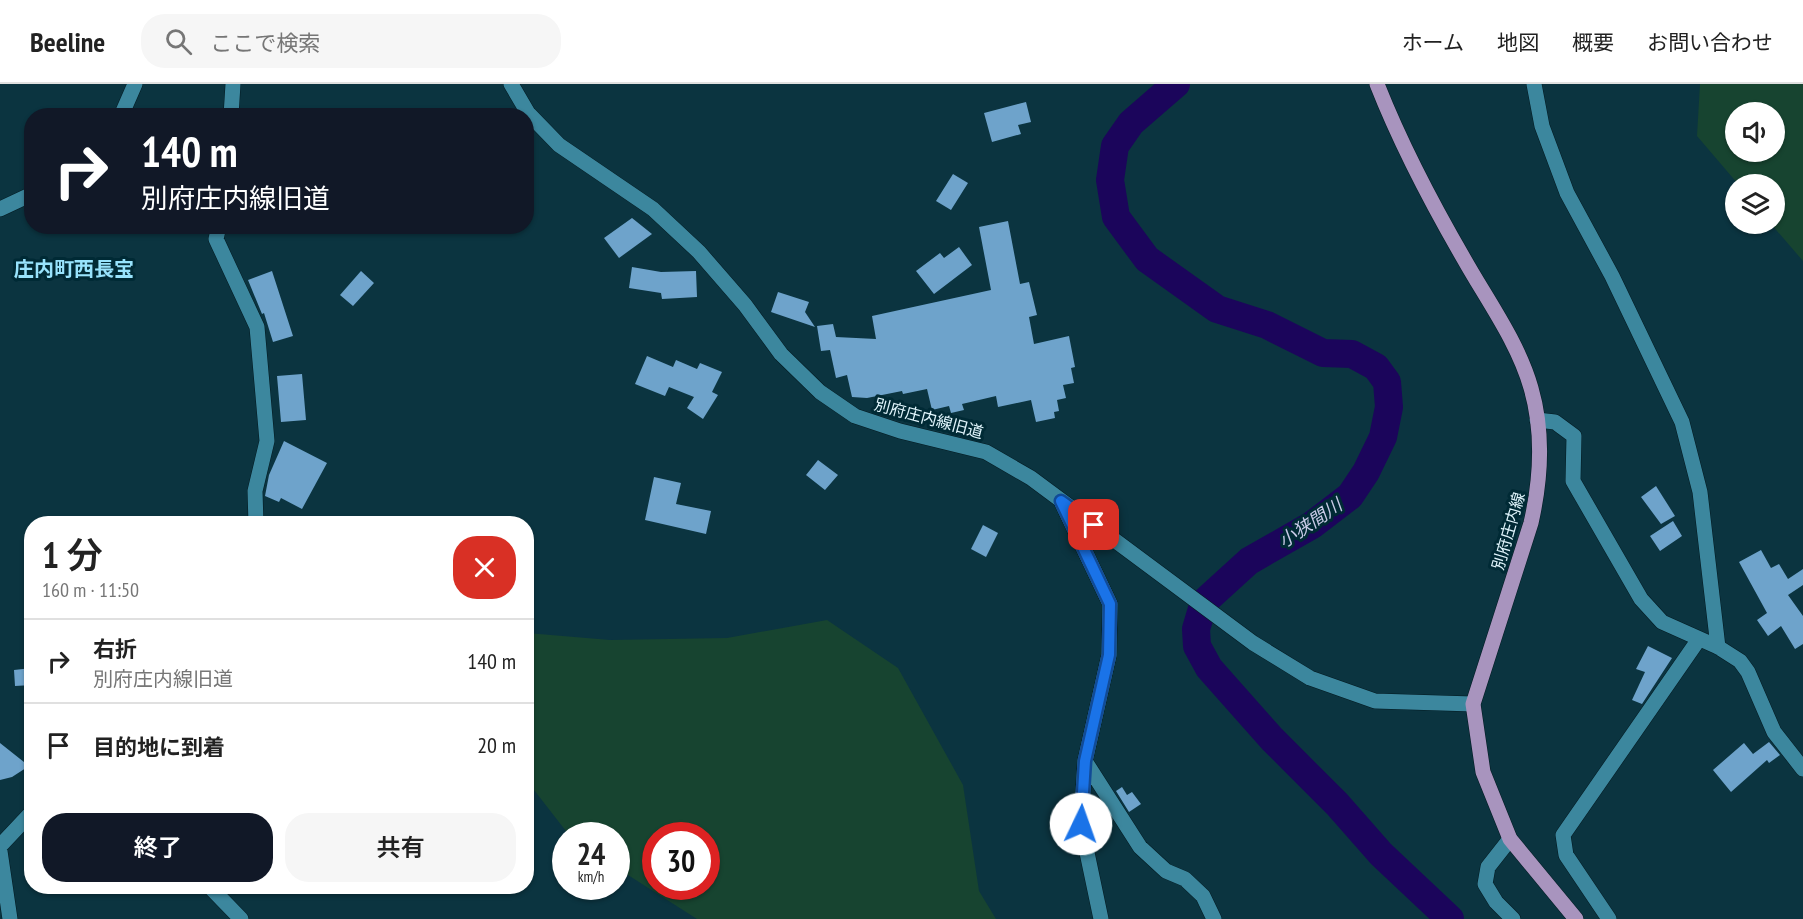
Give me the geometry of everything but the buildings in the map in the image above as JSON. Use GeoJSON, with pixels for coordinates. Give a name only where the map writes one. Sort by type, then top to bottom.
{"type":"FeatureCollection","features":[{"type":"Feature","properties":{"kind":"main road","name":"別府庄内線"},"geometry":{"type":"LineString","coordinates":[[1377,84],[1420,182],[1513,346],[1531,387],[1541,460],[1538,493],[1532,523],[1473,704],[1483,772],[1510,839],[1576,919]]}},
{"type":"Feature","properties":{"kind":"street"},"geometry":{"type":"LineString","coordinates":[[124,108],[135,84]]}},
{"type":"Feature","properties":{"kind":"street"},"geometry":{"type":"LineString","coordinates":[[231,108],[232,84]]}},
{"type":"Feature","properties":{"kind":"street","name":"別府庄内線旧道"},"geometry":{"type":"LineString","coordinates":[[511,84],[525,108]]}},
{"type":"Feature","properties":{"kind":"street"},"geometry":{"type":"LineString","coordinates":[[1534,84],[1542,126],[1567,193],[1612,276],[1682,422],[1700,492],[1718,647]]}},
{"type":"Feature","properties":{"kind":"street","name":"別府庄内線旧道"},"geometry":{"type":"LineString","coordinates":[[534,119],[559,145],[653,209],[699,252],[745,305],[781,354],[820,392],[855,416],[900,431],[986,452],[1031,478],[1253,643],[1310,678],[1375,700],[1473,704]]}},
{"type":"Feature","properties":{"kind":"street"},"geometry":{"type":"LineString","coordinates":[[0,209],[24,198]]}},
{"type":"Feature","properties":{"kind":"street"},"geometry":{"type":"LineString","coordinates":[[217,234],[216,239],[257,327],[267,441],[255,491],[256,516]]}},
{"type":"Feature","properties":{"kind":"street"},"geometry":{"type":"LineString","coordinates":[[1537,420],[1555,422],[1574,436],[1573,481],[1641,599],[1662,622],[1718,647],[1740,661],[1748,672],[1774,732],[1803,769]]}},
{"type":"Feature","properties":{"kind":"street"},"geometry":{"type":"LineString","coordinates":[[1061,501],[1110,604],[1109,655],[1085,761],[1081,824],[1101,919]]}},
{"type":"Feature","properties":{"kind":"street"},"geometry":{"type":"LineString","coordinates":[[1609,919],[1566,855],[1563,835],[1699,639]]}},
{"type":"Feature","properties":{"kind":"street"},"geometry":{"type":"LineString","coordinates":[[1085,761],[1140,847],[1166,871],[1185,879],[1203,896],[1214,919]]}},
{"type":"Feature","properties":{"kind":"street"},"geometry":{"type":"LineString","coordinates":[[10,919],[0,849],[24,821]]}},
{"type":"Feature","properties":{"kind":"street"},"geometry":{"type":"LineString","coordinates":[[1510,839],[1488,867],[1485,884],[1496,902],[1514,919]]}},
{"type":"Feature","properties":{"kind":"street"},"geometry":{"type":"LineString","coordinates":[[217,894],[241,919]]}},
{"type":"Feature","properties":{"kind":"green space"},"geometry":{"type":"Polygon","coordinates":[[[1700,84],[1803,84],[1803,261],[1780,234],[1785,234],[1785,174],[1729,174],[1697,136],[1700,84]]]}},
{"type":"Feature","properties":{"kind":"green space"},"geometry":{"type":"Polygon","coordinates":[[[827,620],[898,668],[963,785],[979,891],[996,919],[697,919],[667,900],[720,900],[720,822],[642,822],[642,884],[630,876],[630,822],[559,822],[534,790],[534,634],[610,640],[727,638],[827,620]]]}},
{"type":"Feature","properties":{"kind":"waterway","name":"小狭間川"},"geometry":{"type":"LineString","coordinates":[[1176,84],[1131,123],[1115,146],[1110,180],[1116,217],[1147,259],[1217,309],[1267,325],[1323,353],[1352,354],[1376,367],[1387,382],[1389,407],[1383,437],[1366,472],[1350,496],[1312,525],[1249,561],[1204,602],[1196,629],[1197,646],[1209,668],[1272,739],[1337,804],[1381,854],[1450,919]]}},
{"type":"Feature","properties":{"kind":"district","name":"庄内町西長宝"},"geometry":{"type":"Point","coordinates":[74,269]}},
{"type":"Feature","properties":{"kind":"route"},"geometry":{"type":"LineString","coordinates":[[1081,824],[1085,761],[1109,655],[1110,604],[1061,501],[1094,525]]}}]}
